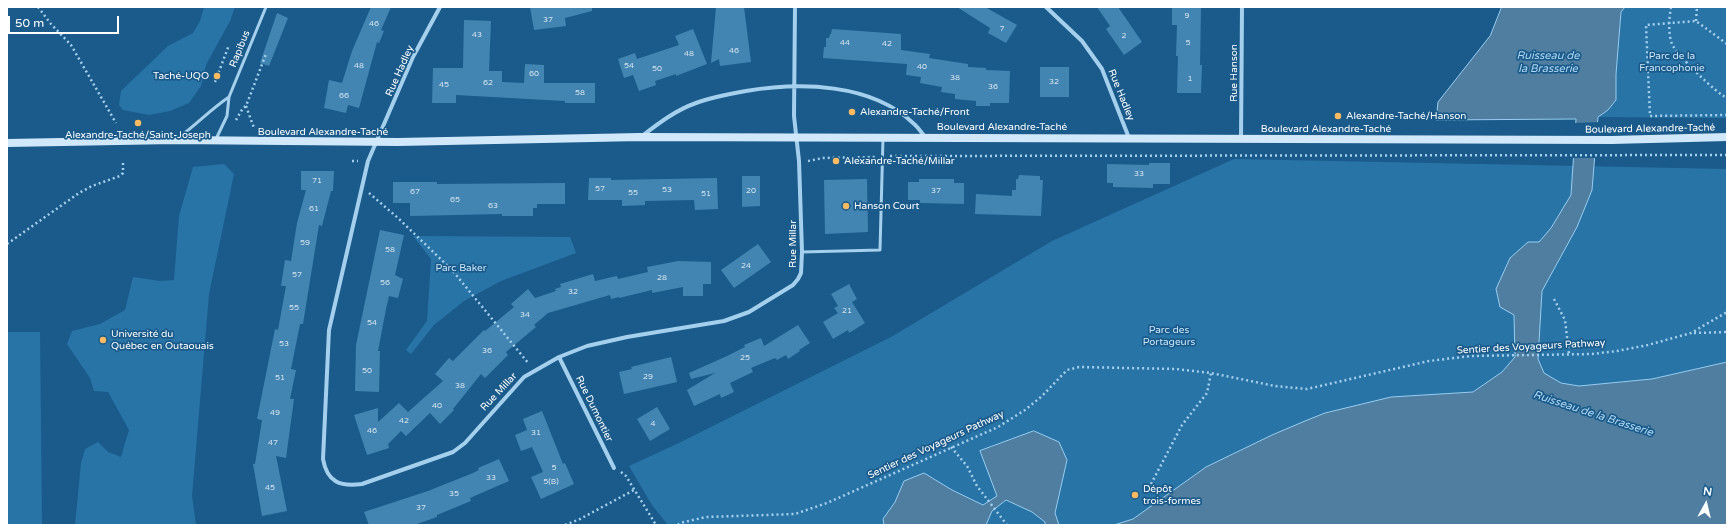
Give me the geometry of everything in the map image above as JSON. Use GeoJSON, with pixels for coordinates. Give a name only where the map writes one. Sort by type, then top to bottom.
{"type":"FeatureCollection","features":[{"type":"Feature","properties":{"kind":"main road","name":"Boulevard Alexandre-Taché"},"geometry":{"type":"LineString","coordinates":[[7,143],[174,140],[376,142],[640,137],[1555,140],[1727,138]]}},
{"type":"Feature","properties":{"kind":"street","name":"Rue Hadley"},"geometry":{"type":"LineString","coordinates":[[376,142],[413,58],[440,7]]}},
{"type":"Feature","properties":{"kind":"street","name":"Rue Millar"},"geometry":{"type":"LineString","coordinates":[[376,142],[368,160],[329,330],[324,459],[325,468],[331,478],[341,484],[350,486],[362,484],[453,452],[465,443],[516,385],[534,370],[559,356],[587,346],[627,337],[724,321],[749,312],[793,286],[801,273],[802,252],[799,161],[794,85],[795,7]]}},
{"type":"Feature","properties":{"kind":"street","name":"Rue Hadley"},"geometry":{"type":"LineString","coordinates":[[1046,7],[1082,41],[1102,69],[1129,138]]}},
{"type":"Feature","properties":{"kind":"street","name":"Rue Hanson"},"geometry":{"type":"LineString","coordinates":[[1241,138],[1242,7]]}},
{"type":"Feature","properties":{"kind":"street","name":"Boulevard Alexandre-Taché"},"geometry":{"type":"LineString","coordinates":[[640,137],[661,122],[696,103],[724,95],[774,86],[794,85],[849,91],[867,96],[884,103],[899,112],[914,123],[925,137]]}},
{"type":"Feature","properties":{"kind":"street","name":"Rue Dumontier"},"geometry":{"type":"LineString","coordinates":[[559,356],[614,468]]}},
{"type":"Feature","properties":{"kind":"lane","name":"Rapibus"},"geometry":{"type":"LineString","coordinates":[[216,141],[227,116],[229,97],[266,7]]}},
{"type":"Feature","properties":{"kind":"lane"},"geometry":{"type":"LineString","coordinates":[[174,140],[190,130],[212,108],[229,97]]}},
{"type":"Feature","properties":{"kind":"lane"},"geometry":{"type":"LineString","coordinates":[[802,252],[880,250],[883,137]]}},
{"type":"Feature","properties":{"kind":"path"},"geometry":{"type":"LineString","coordinates":[[38,7],[51,24],[71,45],[116,123]]}},
{"type":"Feature","properties":{"kind":"path"},"geometry":{"type":"LineString","coordinates":[[1671,7],[1669,23],[1672,44],[1677,53],[1717,92],[1727,98]]}},
{"type":"Feature","properties":{"kind":"path"},"geometry":{"type":"LineString","coordinates":[[1696,21],[1697,7]]}},
{"type":"Feature","properties":{"kind":"path"},"geometry":{"type":"LineString","coordinates":[[1727,44],[1696,21],[1646,25],[1650,116],[1727,115]]}},
{"type":"Feature","properties":{"kind":"path"},"geometry":{"type":"LineString","coordinates":[[215,82],[229,44]]}},
{"type":"Feature","properties":{"kind":"path"},"geometry":{"type":"LineString","coordinates":[[235,121],[243,108],[246,106],[266,54]]}},
{"type":"Feature","properties":{"kind":"path"},"geometry":{"type":"LineString","coordinates":[[246,106],[254,128]]}},
{"type":"Feature","properties":{"kind":"path"},"geometry":{"type":"LineString","coordinates":[[812,160],[822,158],[883,156],[1727,155]]}},
{"type":"Feature","properties":{"kind":"path"},"geometry":{"type":"LineString","coordinates":[[7,244],[79,193],[92,186],[120,176],[123,173],[123,163]]}},
{"type":"Feature","properties":{"kind":"path"},"geometry":{"type":"LineString","coordinates":[[362,187],[398,218],[452,270],[534,370]]}},
{"type":"Feature","properties":{"kind":"path"},"geometry":{"type":"LineString","coordinates":[[1554,299],[1565,320],[1569,354]]}},
{"type":"Feature","properties":{"kind":"path","name":"Sentier des Voyageurs Pathway"},"geometry":{"type":"LineString","coordinates":[[678,525],[680,523],[706,517],[795,514],[827,503],[998,427],[1025,410],[1042,396],[1067,370],[1079,367],[1176,369],[1211,373],[1275,386],[1307,389],[1429,361],[1471,356],[1500,357],[1617,351],[1648,345],[1691,333],[1727,312]]}},
{"type":"Feature","properties":{"kind":"path"},"geometry":{"type":"LineString","coordinates":[[1691,333],[1727,332]]}},
{"type":"Feature","properties":{"kind":"path"},"geometry":{"type":"LineString","coordinates":[[1151,484],[1182,425],[1207,393],[1211,373]]}},
{"type":"Feature","properties":{"kind":"path"},"geometry":{"type":"LineString","coordinates":[[951,447],[967,466],[977,486],[1007,525]]}},
{"type":"Feature","properties":{"kind":"path"},"geometry":{"type":"LineString","coordinates":[[614,468],[623,473],[656,525]]}},
{"type":"Feature","properties":{"kind":"path"},"geometry":{"type":"LineString","coordinates":[[565,525],[580,519],[634,490]]}},
{"type":"Feature","properties":{"kind":"green space"},"geometry":{"type":"Polygon","coordinates":[[[204,7],[235,7],[230,21],[206,65],[201,86],[189,103],[170,111],[149,115],[123,110],[119,105],[121,91],[168,46],[193,33],[200,21],[204,7]]]}},
{"type":"Feature","properties":{"kind":"green space","name":"Parc de la Francophonie"},"geometry":{"type":"Polygon","coordinates":[[[1625,7],[1727,7],[1727,118],[1598,117],[1608,110],[1616,100],[1616,74],[1621,12],[1625,7]]]}},
{"type":"Feature","properties":{"kind":"green space","name":"Parc des Portageurs"},"geometry":{"type":"Polygon","coordinates":[[[1234,159],[1727,169],[1727,362],[1652,379],[1579,386],[1561,383],[1515,357],[1502,372],[1473,392],[1391,397],[1272,435],[1206,467],[1133,519],[1114,525],[1059,525],[1055,513],[1067,460],[997,496],[983,505],[952,490],[924,473],[904,481],[895,502],[883,519],[884,525],[668,525],[652,505],[629,466],[679,443],[891,337],[1052,241],[1234,159]]]}},
{"type":"Feature","properties":{"kind":"green space"},"geometry":{"type":"Polygon","coordinates":[[[224,164],[234,174],[209,294],[192,496],[196,525],[75,525],[81,463],[85,449],[98,442],[108,452],[121,457],[129,430],[108,392],[94,391],[90,378],[67,344],[72,331],[100,324],[125,310],[133,277],[160,281],[174,280],[179,216],[193,167],[224,164]]]}},
{"type":"Feature","properties":{"kind":"green space","name":"Parc Baker"},"geometry":{"type":"Polygon","coordinates":[[[413,236],[570,237],[576,253],[501,281],[464,301],[434,325],[411,354],[406,350],[427,321],[431,259],[413,236]]]}},
{"type":"Feature","properties":{"kind":"green space"},"geometry":{"type":"Polygon","coordinates":[[[7,332],[40,332],[42,525],[7,525],[7,332]]]}},
{"type":"Feature","properties":{"kind":"green space"},"geometry":{"type":"Polygon","coordinates":[[[1006,500],[1032,512],[1045,522],[1045,525],[986,525],[992,511],[1006,500]]]}},
{"type":"Feature","properties":{"kind":"water","name":"Ruisseau de la Brasserie"},"geometry":{"type":"Polygon","coordinates":[[[1502,7],[1625,7],[1621,12],[1616,74],[1616,100],[1608,110],[1598,117],[1592,190],[1577,227],[1542,291],[1538,359],[1544,373],[1561,383],[1579,386],[1652,379],[1727,362],[1727,525],[1114,525],[1133,519],[1206,467],[1272,435],[1305,421],[1325,413],[1391,397],[1473,392],[1502,372],[1515,357],[1514,315],[1500,307],[1496,289],[1510,258],[1528,242],[1539,242],[1551,228],[1571,195],[1576,119],[1436,120],[1438,102],[1490,36],[1502,7]]]}},
{"type":"Feature","properties":{"kind":"water"},"geometry":{"type":"Polygon","coordinates":[[[1034,431],[1059,442],[1067,460],[1055,513],[1059,525],[1045,525],[1045,522],[1032,512],[1006,500],[992,511],[986,525],[884,525],[883,519],[895,502],[904,481],[924,473],[952,490],[983,505],[997,496],[980,451],[1034,431]]]}},
{"type":"Feature","properties":{"kind":"pier"},"geometry":{"type":"Polygon","coordinates":[[[1600,122],[1596,158],[1571,158],[1574,123],[1600,122]]]}},
{"type":"Feature","properties":{"kind":"building"},"geometry":{"type":"Polygon","coordinates":[[[371,7],[391,7],[381,30],[384,31],[379,43],[377,42],[359,108],[348,105],[346,113],[324,108],[329,80],[342,83],[352,51],[371,7]]]}},
{"type":"Feature","properties":{"kind":"building"},"geometry":{"type":"Polygon","coordinates":[[[530,7],[592,7],[592,11],[565,18],[566,26],[534,30],[530,7]]]}},
{"type":"Feature","properties":{"kind":"building"},"geometry":{"type":"Polygon","coordinates":[[[716,7],[744,7],[751,62],[720,66],[719,59],[711,63],[716,7]]]}},
{"type":"Feature","properties":{"kind":"building"},"geometry":{"type":"Polygon","coordinates":[[[957,7],[985,7],[1017,25],[1006,43],[988,33],[990,28],[957,7]]]}},
{"type":"Feature","properties":{"kind":"building"},"geometry":{"type":"Polygon","coordinates":[[[1097,7],[1118,7],[1142,42],[1124,55],[1106,29],[1110,26],[1097,7]]]}},
{"type":"Feature","properties":{"kind":"building"},"geometry":{"type":"Polygon","coordinates":[[[1172,7],[1201,7],[1201,93],[1177,93],[1177,25],[1172,25],[1172,7]]]}},
{"type":"Feature","properties":{"kind":"building"},"geometry":{"type":"Polygon","coordinates":[[[277,13],[288,18],[269,66],[260,63],[277,13]]]}},
{"type":"Feature","properties":{"kind":"building"},"geometry":{"type":"Polygon","coordinates":[[[464,20],[491,21],[489,71],[502,71],[502,82],[524,83],[525,64],[544,65],[544,83],[595,83],[595,103],[565,103],[565,101],[456,95],[456,103],[432,103],[433,68],[463,68],[464,20]]]}},
{"type":"Feature","properties":{"kind":"building"},"geometry":{"type":"Polygon","coordinates":[[[693,29],[707,64],[676,76],[676,74],[655,81],[656,85],[639,91],[633,75],[624,78],[618,59],[635,53],[637,59],[679,45],[675,36],[693,29]]]}},
{"type":"Feature","properties":{"kind":"building"},"geometry":{"type":"Polygon","coordinates":[[[832,29],[901,34],[901,50],[930,54],[929,58],[968,64],[968,67],[986,68],[986,70],[1010,71],[1009,103],[990,103],[990,106],[976,106],[976,101],[955,99],[955,94],[941,92],[942,87],[920,83],[921,77],[906,75],[907,64],[823,58],[824,47],[826,47],[826,38],[829,38],[832,29]]]}},
{"type":"Feature","properties":{"kind":"building"},"geometry":{"type":"Polygon","coordinates":[[[1040,67],[1069,67],[1069,97],[1040,97],[1040,67]]]}},
{"type":"Feature","properties":{"kind":"building"},"geometry":{"type":"Polygon","coordinates":[[[1149,163],[1170,163],[1170,184],[1153,184],[1153,188],[1113,187],[1113,183],[1107,183],[1107,164],[1149,165],[1149,163]]]}},
{"type":"Feature","properties":{"kind":"building"},"geometry":{"type":"Polygon","coordinates":[[[301,171],[334,171],[333,191],[331,191],[322,226],[319,225],[303,324],[300,324],[291,369],[296,370],[290,399],[294,399],[286,458],[276,456],[287,511],[262,516],[253,464],[255,464],[262,420],[257,419],[275,329],[278,330],[286,286],[281,286],[285,260],[291,261],[297,223],[306,190],[301,190],[301,171]]]}},
{"type":"Feature","properties":{"kind":"building"},"geometry":{"type":"Polygon","coordinates":[[[1019,175],[1040,176],[1040,180],[1043,180],[1041,216],[975,214],[976,194],[1012,196],[1012,190],[1016,190],[1016,179],[1018,179],[1019,175]]]}},
{"type":"Feature","properties":{"kind":"building"},"geometry":{"type":"Polygon","coordinates":[[[742,176],[760,176],[760,206],[742,207],[742,176]]]}},
{"type":"Feature","properties":{"kind":"building"},"geometry":{"type":"Polygon","coordinates":[[[589,178],[611,178],[611,180],[717,178],[718,209],[695,210],[694,200],[645,201],[645,205],[622,206],[622,200],[588,200],[589,178]]]}},
{"type":"Feature","properties":{"kind":"building","name":"Hanson Court"},"geometry":{"type":"Polygon","coordinates":[[[867,179],[868,232],[825,234],[824,180],[867,179]]]}},
{"type":"Feature","properties":{"kind":"building"},"geometry":{"type":"Polygon","coordinates":[[[919,179],[954,179],[954,183],[964,183],[964,204],[920,203],[920,200],[908,200],[908,182],[919,182],[919,179]]]}},
{"type":"Feature","properties":{"kind":"building"},"geometry":{"type":"Polygon","coordinates":[[[393,182],[437,182],[437,184],[565,183],[565,204],[537,204],[537,208],[533,208],[533,216],[502,216],[502,214],[410,216],[410,203],[393,203],[393,182]]]}},
{"type":"Feature","properties":{"kind":"building"},"geometry":{"type":"Polygon","coordinates":[[[380,230],[404,235],[395,275],[403,279],[398,298],[389,296],[386,309],[378,351],[380,351],[379,392],[355,391],[356,345],[380,230]]]}},
{"type":"Feature","properties":{"kind":"building"},"geometry":{"type":"Polygon","coordinates":[[[758,244],[771,262],[734,288],[721,270],[758,244]]]}},
{"type":"Feature","properties":{"kind":"building"},"geometry":{"type":"Polygon","coordinates":[[[678,261],[711,262],[711,284],[703,284],[703,296],[683,296],[683,287],[652,293],[652,290],[611,299],[610,295],[548,313],[534,325],[536,327],[506,352],[508,355],[485,378],[481,374],[453,409],[454,410],[440,424],[430,413],[406,436],[401,431],[388,444],[389,448],[367,455],[354,415],[378,408],[378,422],[399,403],[408,412],[443,381],[435,374],[449,358],[453,361],[484,330],[485,331],[514,307],[511,304],[528,289],[535,298],[556,291],[555,289],[561,287],[560,284],[593,274],[595,281],[617,276],[618,279],[648,272],[647,267],[678,261]]]}},
{"type":"Feature","properties":{"kind":"building"},"geometry":{"type":"Polygon","coordinates":[[[849,284],[857,299],[852,302],[865,323],[849,333],[848,330],[833,339],[823,322],[838,313],[834,308],[838,306],[831,294],[849,284]]]}},
{"type":"Feature","properties":{"kind":"building"},"geometry":{"type":"Polygon","coordinates":[[[798,325],[810,343],[799,350],[800,351],[788,359],[786,355],[777,360],[775,358],[751,368],[753,372],[730,383],[734,392],[721,398],[720,394],[694,406],[687,390],[715,373],[691,379],[689,373],[727,356],[745,347],[744,345],[761,338],[764,346],[798,325]]]}},
{"type":"Feature","properties":{"kind":"building"},"geometry":{"type":"Polygon","coordinates":[[[671,357],[677,382],[624,394],[619,372],[632,369],[631,367],[671,357]]]}},
{"type":"Feature","properties":{"kind":"building"},"geometry":{"type":"Polygon","coordinates":[[[657,407],[670,429],[650,441],[637,419],[657,407]]]}},
{"type":"Feature","properties":{"kind":"building"},"geometry":{"type":"Polygon","coordinates":[[[542,411],[563,464],[565,463],[574,484],[541,499],[531,477],[543,472],[532,447],[521,451],[515,435],[527,430],[523,419],[542,411]]]}},
{"type":"Feature","properties":{"kind":"building"},"geometry":{"type":"Polygon","coordinates":[[[499,459],[509,481],[470,498],[471,501],[437,515],[437,517],[414,525],[369,525],[364,512],[428,491],[473,473],[479,470],[478,468],[499,459]]]}},
{"type":"Feature","properties":{"kind":"place","name":"Taché-UQO"},"geometry":{"type":"Point","coordinates":[217,76]}},
{"type":"Feature","properties":{"kind":"place","name":"Alexandre-Taché/Front"},"geometry":{"type":"Point","coordinates":[852,112]}},
{"type":"Feature","properties":{"kind":"place","name":"Alexandre-Taché/Hanson"},"geometry":{"type":"Point","coordinates":[1338,116]}},
{"type":"Feature","properties":{"kind":"place","name":"Alexandre-Taché/Saint-Joseph"},"geometry":{"type":"Point","coordinates":[138,123]}},
{"type":"Feature","properties":{"kind":"place","name":"Alexandre-Taché/Millar"},"geometry":{"type":"Point","coordinates":[836,161]}},
{"type":"Feature","properties":{"kind":"place","name":"Hanson Court"},"geometry":{"type":"Point","coordinates":[846,206]}},
{"type":"Feature","properties":{"kind":"place","name":"Université du Québec en Outaouais"},"geometry":{"type":"Point","coordinates":[103,340]}},
{"type":"Feature","properties":{"kind":"place","name":"Dépôt trois-formes"},"geometry":{"type":"Point","coordinates":[1135,495]}}]}
